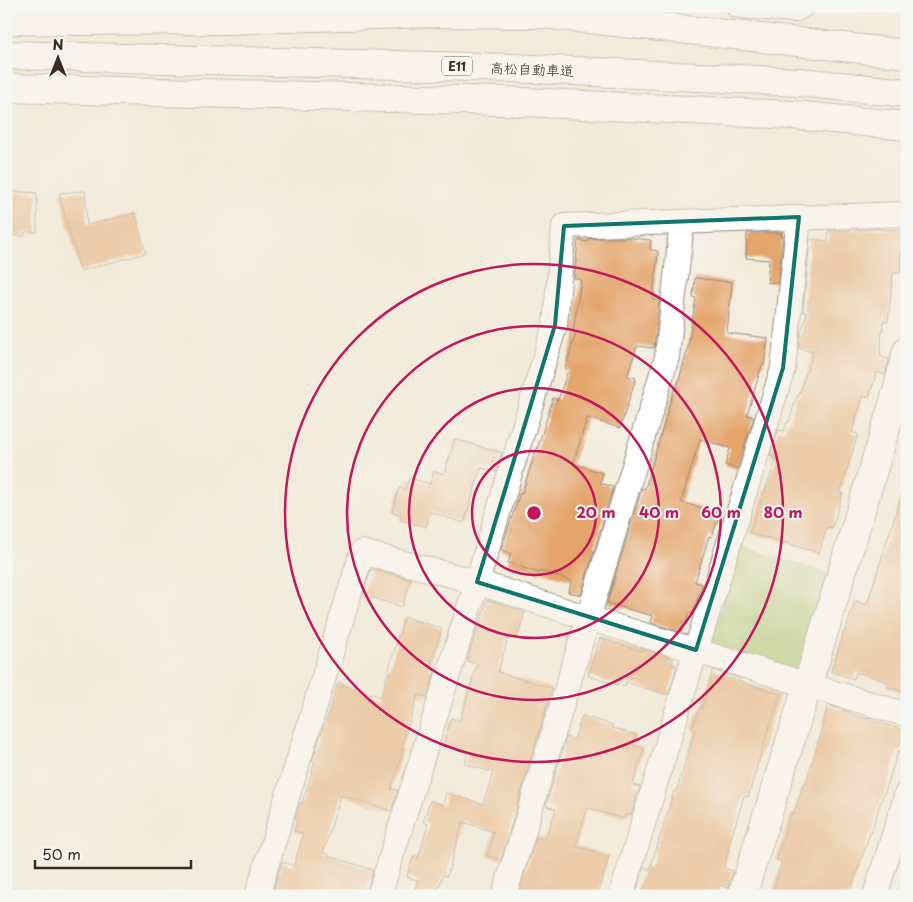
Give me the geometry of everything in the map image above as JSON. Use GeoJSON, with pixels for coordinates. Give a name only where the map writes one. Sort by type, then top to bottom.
{"type":"FeatureCollection","features":[{"type":"Feature","properties":{"kind":"main road"},"geometry":{"type":"LineString","coordinates":[[6,20],[229,20],[428,10],[542,10],[907,54]]}},
{"type":"Feature","properties":{"kind":"main road","name":"高松自動車道"},"geometry":{"type":"LineString","coordinates":[[6,55],[512,68],[799,82],[907,94]]}},
{"type":"Feature","properties":{"kind":"main road"},"geometry":{"type":"LineString","coordinates":[[6,88],[510,102],[792,115],[907,126]]}},
{"type":"Feature","properties":{"kind":"main road"},"geometry":{"type":"LineString","coordinates":[[742,896],[898,388],[907,351]]}},
{"type":"Feature","properties":{"kind":"street"},"geometry":{"type":"LineString","coordinates":[[738,6],[795,10],[802,6]]}},
{"type":"Feature","properties":{"kind":"street"},"geometry":{"type":"LineString","coordinates":[[379,896],[555,324],[564,226],[907,214]]}},
{"type":"Feature","properties":{"kind":"street"},"geometry":{"type":"LineString","coordinates":[[622,896],[783,368],[799,217]]}},
{"type":"Feature","properties":{"kind":"street"},"geometry":{"type":"LineString","coordinates":[[504,896],[667,357],[682,223]]}},
{"type":"Feature","properties":{"kind":"street"},"geometry":{"type":"LineString","coordinates":[[257,896],[362,552],[477,582],[588,618],[907,715]]}},
{"type":"Feature","properties":{"kind":"street"},"geometry":{"type":"LineString","coordinates":[[875,896],[907,793]]}},
{"type":"Feature","properties":{"kind":"highlighted area"},"geometry":{"type":"Polygon","coordinates":[[[799,217],[783,368],[696,650],[477,582],[555,325],[564,226],[799,217]]]}},
{"type":"Feature","properties":{"kind":"green space"},"geometry":{"type":"Polygon","coordinates":[[[740,547],[829,574],[804,673],[710,643],[740,547]]]}},
{"type":"Feature","properties":{"kind":"building"},"geometry":{"type":"Polygon","coordinates":[[[6,191],[37,193],[37,232],[25,232],[25,236],[6,236],[6,191]]]}},
{"type":"Feature","properties":{"kind":"building"},"geometry":{"type":"Polygon","coordinates":[[[85,191],[87,225],[135,213],[146,253],[80,271],[59,193],[85,191]]]}},
{"type":"Feature","properties":{"kind":"building"},"geometry":{"type":"Polygon","coordinates":[[[902,230],[900,273],[893,273],[888,322],[883,321],[880,356],[889,359],[885,375],[877,372],[869,397],[863,396],[852,432],[858,434],[840,493],[843,493],[832,528],[827,527],[819,553],[749,533],[777,458],[770,456],[778,430],[784,431],[787,422],[789,422],[813,352],[799,348],[801,332],[807,313],[803,312],[810,239],[828,241],[828,231],[902,230]]]}},
{"type":"Feature","properties":{"kind":"building"},"geometry":{"type":"Polygon","coordinates":[[[747,233],[782,233],[778,283],[767,282],[769,260],[746,258],[747,233]]]}},
{"type":"Feature","properties":{"kind":"building"},"geometry":{"type":"Polygon","coordinates":[[[589,239],[651,240],[650,250],[658,251],[653,299],[659,300],[654,348],[637,346],[627,376],[636,378],[620,428],[587,418],[573,464],[603,473],[600,483],[613,487],[581,595],[568,592],[572,581],[508,563],[511,553],[501,550],[520,493],[522,494],[553,398],[558,400],[568,370],[565,369],[576,333],[573,332],[581,279],[574,278],[578,240],[588,242],[589,239]]]}},
{"type":"Feature","properties":{"kind":"building"},"geometry":{"type":"Polygon","coordinates":[[[695,278],[732,282],[727,333],[768,338],[764,365],[762,365],[747,415],[754,417],[737,469],[725,465],[730,448],[700,439],[681,502],[720,513],[712,537],[709,536],[695,582],[702,584],[693,614],[689,613],[686,623],[683,622],[681,632],[651,623],[653,616],[607,603],[642,488],[645,489],[674,389],[676,390],[687,352],[696,298],[693,297],[695,278]]]}},
{"type":"Feature","properties":{"kind":"building"},"geometry":{"type":"Polygon","coordinates":[[[455,439],[502,453],[496,472],[481,468],[464,523],[430,512],[426,527],[400,520],[402,515],[392,512],[399,488],[405,490],[409,478],[430,484],[434,471],[444,474],[455,439]]]}},
{"type":"Feature","properties":{"kind":"building"},"geometry":{"type":"Polygon","coordinates":[[[903,490],[907,491],[907,693],[887,687],[888,682],[856,672],[854,679],[831,672],[855,601],[867,605],[903,490]]]}},
{"type":"Feature","properties":{"kind":"building"},"geometry":{"type":"Polygon","coordinates":[[[371,569],[411,579],[402,607],[363,595],[371,569]]]}},
{"type":"Feature","properties":{"kind":"building"},"geometry":{"type":"Polygon","coordinates":[[[487,600],[525,612],[517,637],[509,635],[498,672],[552,688],[501,860],[487,856],[494,832],[463,822],[447,876],[443,875],[436,896],[413,896],[418,880],[407,877],[413,857],[418,859],[428,824],[423,822],[430,801],[443,805],[446,793],[483,804],[493,772],[465,764],[468,752],[443,744],[451,718],[460,721],[477,664],[467,661],[487,600]]]}},
{"type":"Feature","properties":{"kind":"building"},"geometry":{"type":"Polygon","coordinates":[[[404,617],[442,628],[429,669],[435,671],[427,697],[418,695],[401,749],[403,750],[391,789],[398,790],[391,811],[341,795],[323,853],[373,870],[366,896],[271,896],[282,862],[294,866],[303,834],[294,831],[297,820],[295,819],[300,803],[302,804],[315,762],[312,761],[338,683],[381,697],[404,617]]]}},
{"type":"Feature","properties":{"kind":"building"},"geometry":{"type":"Polygon","coordinates":[[[600,638],[641,651],[642,649],[673,658],[671,665],[677,666],[668,695],[626,682],[625,687],[588,676],[600,638]]]}},
{"type":"Feature","properties":{"kind":"building"},"geometry":{"type":"Polygon","coordinates":[[[713,670],[739,678],[738,681],[780,694],[748,797],[744,796],[728,849],[724,868],[733,871],[728,888],[720,885],[716,896],[635,896],[644,867],[650,869],[695,730],[692,729],[699,709],[701,710],[713,670]]]}},
{"type":"Feature","properties":{"kind":"building"},"geometry":{"type":"Polygon","coordinates":[[[828,705],[907,732],[901,752],[898,751],[849,896],[788,896],[773,891],[782,862],[776,860],[791,813],[794,814],[803,784],[805,785],[828,705]]]}},
{"type":"Feature","properties":{"kind":"building"},"geometry":{"type":"Polygon","coordinates":[[[582,716],[613,725],[612,728],[636,735],[633,745],[644,748],[633,785],[640,787],[631,815],[626,814],[624,819],[587,808],[576,846],[609,856],[597,896],[518,896],[536,837],[545,839],[556,809],[546,806],[566,737],[574,740],[582,716]]]}}]}
